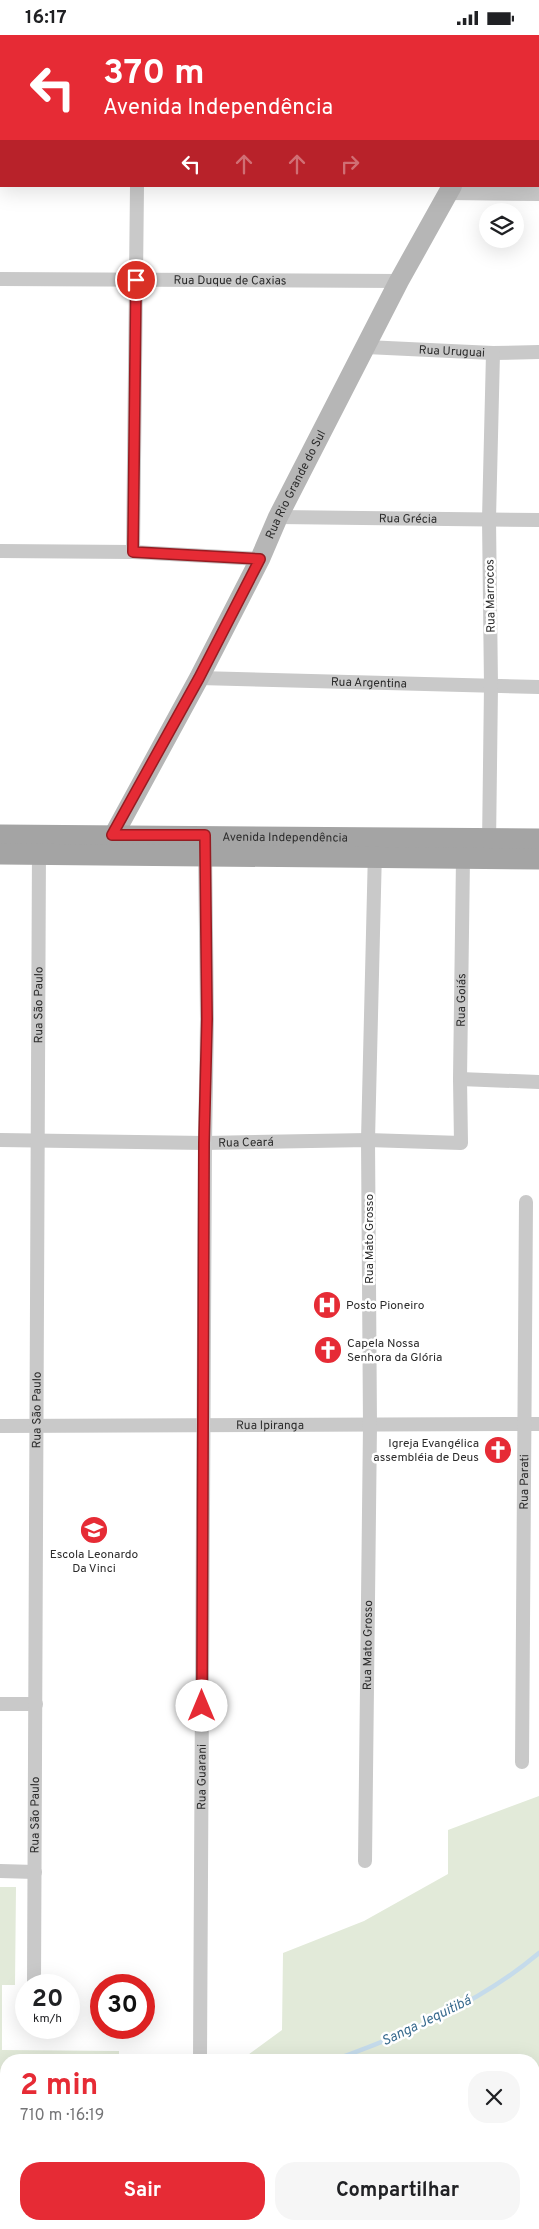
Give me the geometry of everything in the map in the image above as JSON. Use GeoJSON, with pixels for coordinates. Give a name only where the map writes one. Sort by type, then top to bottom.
{"type":"FeatureCollection","features":[{"type":"Feature","properties":{"kind":"main road","name":"Avenida Independência"},"geometry":{"type":"LineString","coordinates":[[0,835],[39,845],[103,855],[463,859],[489,849],[539,839]]}},
{"type":"Feature","properties":{"kind":"main road","name":"Avenida Independência"},"geometry":{"type":"LineString","coordinates":[[0,854],[39,845],[112,835],[205,835],[376,837],[489,849],[539,859]]}},
{"type":"Feature","properties":{"kind":"street"},"geometry":{"type":"LineString","coordinates":[[133,552],[137,187]]}},
{"type":"Feature","properties":{"kind":"street"},"geometry":{"type":"LineString","coordinates":[[451,189],[539,194]]}},
{"type":"Feature","properties":{"kind":"street","name":"Rua Rio Grande do Sul"},"geometry":{"type":"LineString","coordinates":[[103,855],[112,835],[199,678],[260,559],[278,517],[400,281],[451,189]]}},
{"type":"Feature","properties":{"kind":"street","name":"Rua Duque de Caxias"},"geometry":{"type":"LineString","coordinates":[[0,279],[400,281]]}},
{"type":"Feature","properties":{"kind":"street","name":"Rua Uruguai"},"geometry":{"type":"LineString","coordinates":[[366,347],[493,353],[539,352]]}},
{"type":"Feature","properties":{"kind":"street","name":"Rua Marrocos"},"geometry":{"type":"LineString","coordinates":[[489,849],[491,686],[489,519],[493,353]]}},
{"type":"Feature","properties":{"kind":"street","name":"Rua Grécia"},"geometry":{"type":"LineString","coordinates":[[278,517],[539,520]]}},
{"type":"Feature","properties":{"kind":"street"},"geometry":{"type":"LineString","coordinates":[[0,551],[133,552],[260,559]]}},
{"type":"Feature","properties":{"kind":"street","name":"Rua Argentina"},"geometry":{"type":"LineString","coordinates":[[199,678],[539,687]]}},
{"type":"Feature","properties":{"kind":"street","name":"Rua Guarani"},"geometry":{"type":"LineString","coordinates":[[200,2054],[204,1143],[207,1019],[205,835]]}},
{"type":"Feature","properties":{"kind":"street","name":"Rua Mato Grosso"},"geometry":{"type":"LineString","coordinates":[[365,1861],[370,1425],[368,1140],[376,837]]}},
{"type":"Feature","properties":{"kind":"street","name":"Rua São Paulo"},"geometry":{"type":"LineString","coordinates":[[34,1974],[39,845]]}},
{"type":"Feature","properties":{"kind":"street","name":"Rua Goiás"},"geometry":{"type":"LineString","coordinates":[[461,1143],[463,859]]}},
{"type":"Feature","properties":{"kind":"street"},"geometry":{"type":"LineString","coordinates":[[460,1079],[539,1082]]}},
{"type":"Feature","properties":{"kind":"street","name":"Rua Ceará"},"geometry":{"type":"LineString","coordinates":[[0,1139],[204,1143],[368,1140],[461,1143]]}},
{"type":"Feature","properties":{"kind":"street","name":"Rua Parati"},"geometry":{"type":"LineString","coordinates":[[522,1762],[532,1424],[526,1201]]}},
{"type":"Feature","properties":{"kind":"street","name":"Rua Ipiranga"},"geometry":{"type":"LineString","coordinates":[[0,1426],[532,1424]]}},
{"type":"Feature","properties":{"kind":"street"},"geometry":{"type":"LineString","coordinates":[[0,1704],[36,1704]]}},
{"type":"Feature","properties":{"kind":"street"},"geometry":{"type":"LineString","coordinates":[[0,1871],[35,1872]]}},
{"type":"Feature","properties":{"kind":"green space"},"geometry":{"type":"Polygon","coordinates":[[[539,1796],[539,2054],[249,2054],[282,2030],[283,1953],[364,1921],[448,1874],[448,1830],[539,1796]]]}},
{"type":"Feature","properties":{"kind":"green space"},"geometry":{"type":"Polygon","coordinates":[[[0,1887],[16,1887],[15,1985],[2,1985],[2,2050],[119,2051],[119,2054],[0,2054],[0,1887]]]}},
{"type":"Feature","properties":{"kind":"waterway","name":"Sanga Jequitibá"},"geometry":{"type":"LineString","coordinates":[[349,2054],[415,2028],[467,2002],[516,1971],[539,1953]]}},
{"type":"Feature","properties":{"kind":"place","name":"Posto Pioneiro"},"geometry":{"type":"Point","coordinates":[327,1305]}},
{"type":"Feature","properties":{"kind":"place","name":"Capela Nossa Senhora da Glória"},"geometry":{"type":"Point","coordinates":[328,1350]}},
{"type":"Feature","properties":{"kind":"place","name":"Igreja Evangélica assembléia de Deus"},"geometry":{"type":"Point","coordinates":[498,1450]}},
{"type":"Feature","properties":{"kind":"place","name":"Escola Leonardo Da Vinci"},"geometry":{"type":"Point","coordinates":[94,1530]}},
{"type":"Feature","properties":{"kind":"route"},"geometry":{"type":"LineString","coordinates":[[136,280],[133,552],[260,559],[199,678],[112,835],[205,835],[207,1019],[204,1143],[202,1706]]}}]}
